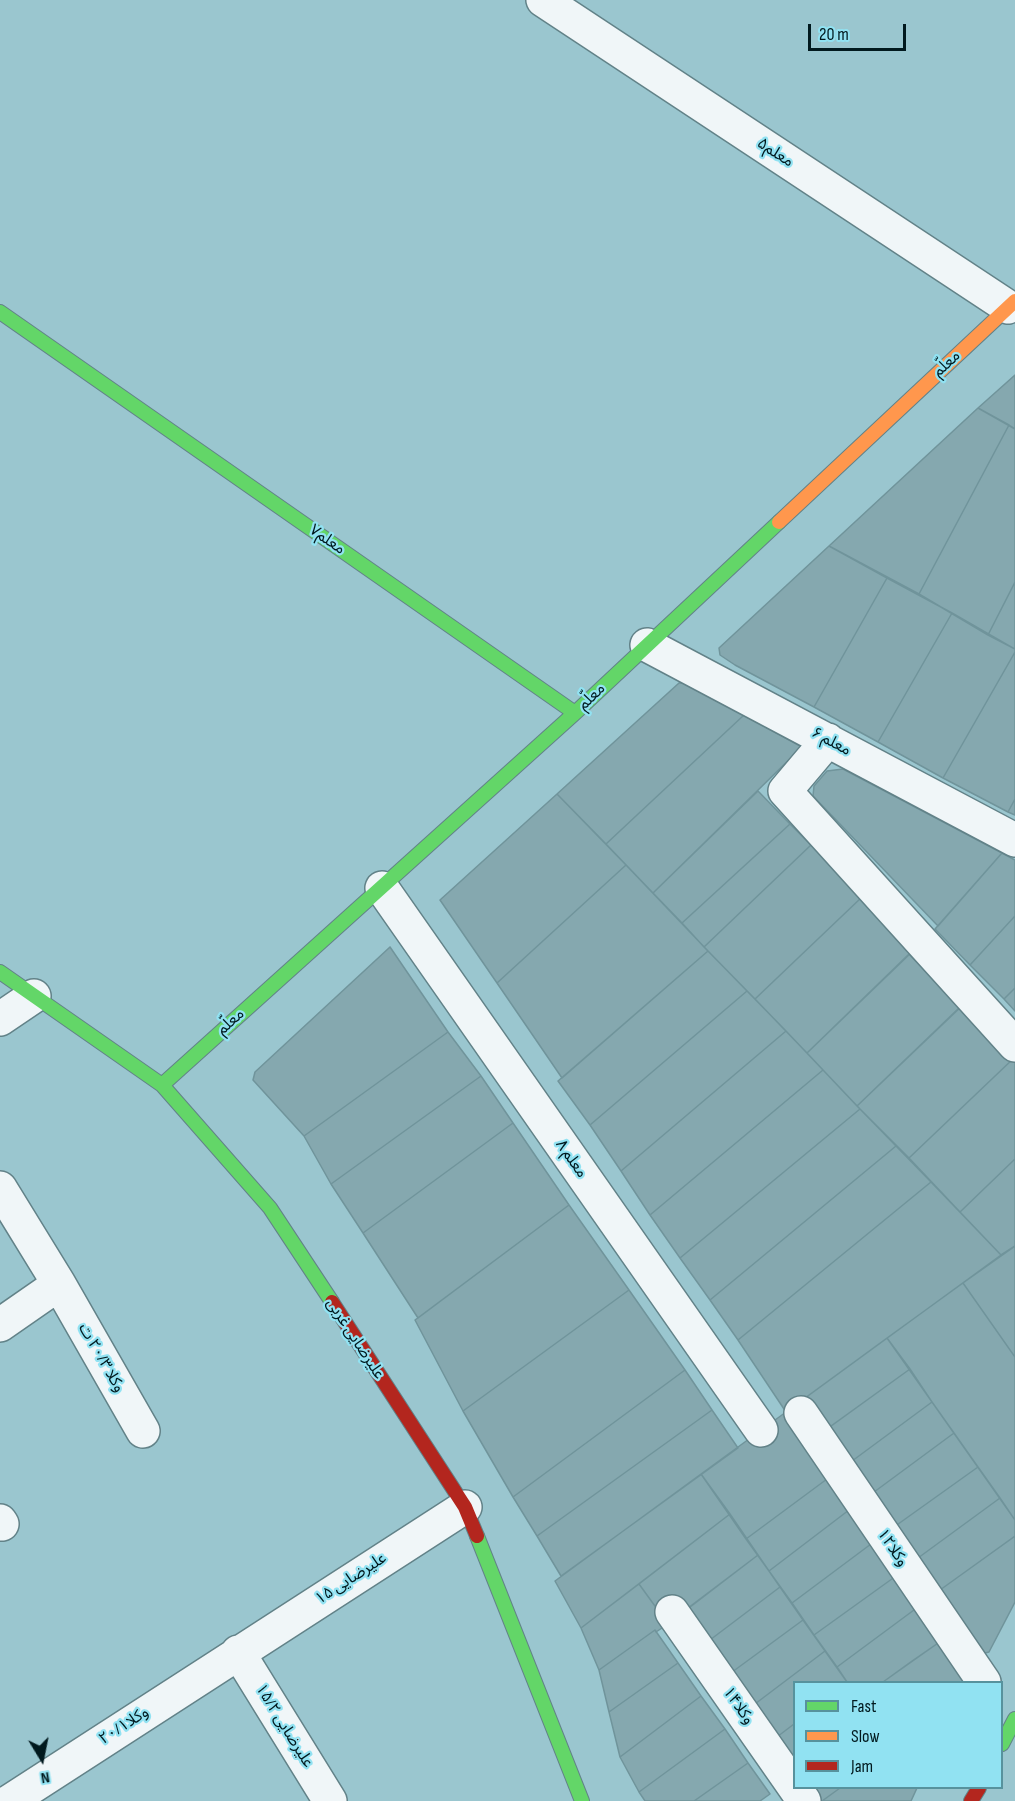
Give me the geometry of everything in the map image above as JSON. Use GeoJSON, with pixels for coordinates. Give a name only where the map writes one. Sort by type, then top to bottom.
{"type":"FeatureCollection","features":[{"type":"Feature","properties":{"kind":"street","name":"معلم۵"},"geometry":{"type":"LineString","coordinates":[[543,0],[1011,304]]}},
{"type":"Feature","properties":{"kind":"street","name":"معلّم"},"geometry":{"type":"LineString","coordinates":[[162,1085],[575,713],[1011,304]]}},
{"type":"Feature","properties":{"kind":"street","name":"معلم۷"},"geometry":{"type":"LineString","coordinates":[[0,312],[575,713]]}},
{"type":"Feature","properties":{"kind":"street","name":"۶ معلم"},"geometry":{"type":"LineString","coordinates":[[647,645],[1015,840]]}},
{"type":"Feature","properties":{"kind":"street"},"geometry":{"type":"LineString","coordinates":[[828,740],[785,791],[1015,1045]]}},
{"type":"Feature","properties":{"kind":"street","name":"۸ معلم"},"geometry":{"type":"LineString","coordinates":[[382,888],[761,1430]]}},
{"type":"Feature","properties":{"kind":"street","name":"علیرضایی غربی"},"geometry":{"type":"LineString","coordinates":[[0,972],[162,1085],[270,1208],[465,1507],[582,1801]]}},
{"type":"Feature","properties":{"kind":"street"},"geometry":{"type":"LineString","coordinates":[[0,1019],[34,996]]}},
{"type":"Feature","properties":{"kind":"street","name":"وکلا ۲۰/۳ ت"},"geometry":{"type":"LineString","coordinates":[[0,1188],[59,1284],[144,1431]]}},
{"type":"Feature","properties":{"kind":"street"},"geometry":{"type":"LineString","coordinates":[[0,1325],[59,1284]]}},
{"type":"Feature","properties":{"kind":"street","name":"وکلا۱۲"},"geometry":{"type":"LineString","coordinates":[[801,1413],[983,1681]]}},
{"type":"Feature","properties":{"kind":"street","name":"۱۵ علیرضایی"},"geometry":{"type":"LineString","coordinates":[[238,1652],[465,1507]]}},
{"type":"Feature","properties":{"kind":"street","name":"وکلا۱۴"},"geometry":{"type":"LineString","coordinates":[[672,1612],[793,1785]]}},
{"type":"Feature","properties":{"kind":"street","name":"وکلا۲۰/۱"},"geometry":{"type":"LineString","coordinates":[[10,1801],[238,1652]]}},
{"type":"Feature","properties":{"kind":"street","name":"۱۵/۲ علیرضایی"},"geometry":{"type":"LineString","coordinates":[[238,1652],[330,1801]]}},
{"type":"Feature","properties":{"kind":"building"},"geometry":{"type":"Polygon","coordinates":[[[1015,375],[1015,429],[978,408],[1015,375]]]}},
{"type":"Feature","properties":{"kind":"building"},"geometry":{"type":"Polygon","coordinates":[[[978,408],[1009,425],[919,594],[829,546],[978,408]]]}},
{"type":"Feature","properties":{"kind":"building"},"geometry":{"type":"Polygon","coordinates":[[[1009,425],[1015,429],[1015,582],[988,635],[919,594],[1009,425]]]}},
{"type":"Feature","properties":{"kind":"building"},"geometry":{"type":"Polygon","coordinates":[[[829,546],[887,578],[814,707],[735,665],[720,655],[719,648],[829,546]]]}},
{"type":"Feature","properties":{"kind":"building"},"geometry":{"type":"Polygon","coordinates":[[[887,578],[952,613],[878,742],[814,707],[887,578]]]}},
{"type":"Feature","properties":{"kind":"building"},"geometry":{"type":"Polygon","coordinates":[[[1015,582],[1015,649],[988,635],[1015,582]]]}},
{"type":"Feature","properties":{"kind":"building"},"geometry":{"type":"Polygon","coordinates":[[[952,613],[1015,649],[1015,652],[943,778],[878,742],[952,613]]]}},
{"type":"Feature","properties":{"kind":"building"},"geometry":{"type":"Polygon","coordinates":[[[1015,652],[1015,799],[1008,812],[943,778],[1015,652]]]}},
{"type":"Feature","properties":{"kind":"building"},"geometry":{"type":"Polygon","coordinates":[[[679,683],[684,683],[744,715],[606,844],[557,794],[679,683]]]}},
{"type":"Feature","properties":{"kind":"building"},"geometry":{"type":"Polygon","coordinates":[[[744,715],[802,747],[653,893],[606,844],[744,715]]]}},
{"type":"Feature","properties":{"kind":"building"},"geometry":{"type":"Polygon","coordinates":[[[843,769],[1002,853],[938,926],[813,796],[814,786],[827,771],[843,769]]]}},
{"type":"Feature","properties":{"kind":"building"},"geometry":{"type":"Polygon","coordinates":[[[758,791],[790,824],[682,923],[653,893],[758,791]]]}},
{"type":"Feature","properties":{"kind":"building"},"geometry":{"type":"Polygon","coordinates":[[[557,794],[626,865],[497,983],[440,900],[557,794]]]}},
{"type":"Feature","properties":{"kind":"building"},"geometry":{"type":"Polygon","coordinates":[[[1015,799],[1015,815],[1008,812],[1015,799]]]}},
{"type":"Feature","properties":{"kind":"building"},"geometry":{"type":"Polygon","coordinates":[[[790,824],[811,845],[704,947],[682,923],[790,824]]]}},
{"type":"Feature","properties":{"kind":"building"},"geometry":{"type":"Polygon","coordinates":[[[811,845],[862,897],[755,999],[704,947],[811,845]]]}},
{"type":"Feature","properties":{"kind":"building"},"geometry":{"type":"Polygon","coordinates":[[[1002,853],[1015,860],[1015,916],[970,965],[935,929],[1002,853]]]}},
{"type":"Feature","properties":{"kind":"building"},"geometry":{"type":"Polygon","coordinates":[[[626,865],[708,951],[562,1078],[497,983],[626,865]]]}},
{"type":"Feature","properties":{"kind":"building"},"geometry":{"type":"Polygon","coordinates":[[[862,897],[913,951],[807,1053],[755,999],[862,897]]]}},
{"type":"Feature","properties":{"kind":"building"},"geometry":{"type":"Polygon","coordinates":[[[1015,916],[1015,988],[1004,999],[970,965],[1015,916]]]}},
{"type":"Feature","properties":{"kind":"building"},"geometry":{"type":"Polygon","coordinates":[[[390,947],[448,1032],[304,1136],[253,1080],[255,1072],[390,947]]]}},
{"type":"Feature","properties":{"kind":"building"},"geometry":{"type":"Polygon","coordinates":[[[708,951],[747,991],[590,1125],[558,1081],[708,951]]]}},
{"type":"Feature","properties":{"kind":"building"},"geometry":{"type":"Polygon","coordinates":[[[909,954],[960,1007],[857,1106],[807,1053],[909,954]]]}},
{"type":"Feature","properties":{"kind":"building"},"geometry":{"type":"Polygon","coordinates":[[[1015,988],[1015,1011],[1004,999],[1015,988]]]}},
{"type":"Feature","properties":{"kind":"building"},"geometry":{"type":"Polygon","coordinates":[[[747,991],[786,1031],[621,1171],[590,1125],[747,991]]]}},
{"type":"Feature","properties":{"kind":"building"},"geometry":{"type":"Polygon","coordinates":[[[964,1004],[1015,1057],[909,1158],[857,1106],[964,1004]]]}},
{"type":"Feature","properties":{"kind":"building"},"geometry":{"type":"Polygon","coordinates":[[[786,1031],[823,1070],[650,1215],[621,1171],[786,1031]]]}},
{"type":"Feature","properties":{"kind":"building"},"geometry":{"type":"Polygon","coordinates":[[[448,1032],[481,1076],[331,1184],[304,1136],[448,1032]]]}},
{"type":"Feature","properties":{"kind":"building"},"geometry":{"type":"Polygon","coordinates":[[[1015,1057],[1015,1159],[960,1212],[909,1158],[1015,1057]]]}},
{"type":"Feature","properties":{"kind":"building"},"geometry":{"type":"Polygon","coordinates":[[[823,1070],[860,1109],[680,1258],[650,1215],[823,1070]]]}},
{"type":"Feature","properties":{"kind":"building"},"geometry":{"type":"Polygon","coordinates":[[[481,1076],[513,1123],[363,1233],[331,1184],[481,1076]]]}},
{"type":"Feature","properties":{"kind":"building"},"geometry":{"type":"Polygon","coordinates":[[[860,1109],[896,1146],[710,1300],[680,1258],[860,1109]]]}},
{"type":"Feature","properties":{"kind":"building"},"geometry":{"type":"Polygon","coordinates":[[[513,1123],[569,1205],[418,1318],[363,1233],[513,1123]]]}},
{"type":"Feature","properties":{"kind":"building"},"geometry":{"type":"Polygon","coordinates":[[[896,1146],[931,1182],[738,1340],[710,1300],[896,1146]]]}},
{"type":"Feature","properties":{"kind":"building"},"geometry":{"type":"Polygon","coordinates":[[[1015,1159],[1015,1246],[1001,1255],[960,1212],[1015,1159]]]}},
{"type":"Feature","properties":{"kind":"building"},"geometry":{"type":"Polygon","coordinates":[[[931,1182],[1001,1255],[786,1412],[738,1340],[931,1182]]]}},
{"type":"Feature","properties":{"kind":"building"},"geometry":{"type":"Polygon","coordinates":[[[569,1205],[629,1290],[463,1411],[415,1320],[569,1205]]]}},
{"type":"Feature","properties":{"kind":"building"},"geometry":{"type":"Polygon","coordinates":[[[1015,1246],[1015,1357],[963,1283],[1015,1246]]]}},
{"type":"Feature","properties":{"kind":"building"},"geometry":{"type":"Polygon","coordinates":[[[963,1283],[1015,1357],[1015,1520],[887,1338],[963,1283]]]}},
{"type":"Feature","properties":{"kind":"building"},"geometry":{"type":"Polygon","coordinates":[[[629,1290],[685,1370],[513,1497],[463,1411],[629,1290]]]}},
{"type":"Feature","properties":{"kind":"building"},"geometry":{"type":"Polygon","coordinates":[[[887,1338],[910,1369],[816,1437],[794,1406],[887,1338]]]}},
{"type":"Feature","properties":{"kind":"building"},"geometry":{"type":"Polygon","coordinates":[[[910,1369],[932,1402],[848,1464],[824,1431],[910,1369]]]}},
{"type":"Feature","properties":{"kind":"building"},"geometry":{"type":"Polygon","coordinates":[[[685,1370],[712,1410],[537,1536],[513,1497],[685,1370]]]}},
{"type":"Feature","properties":{"kind":"building"},"geometry":{"type":"Polygon","coordinates":[[[932,1402],[954,1433],[870,1495],[848,1464],[932,1402]]]}},
{"type":"Feature","properties":{"kind":"building"},"geometry":{"type":"Polygon","coordinates":[[[712,1410],[738,1448],[561,1576],[537,1536],[712,1410]]]}},
{"type":"Feature","properties":{"kind":"building"},"geometry":{"type":"Polygon","coordinates":[[[786,1412],[827,1479],[746,1539],[701,1474],[786,1412]]]}},
{"type":"Feature","properties":{"kind":"building"},"geometry":{"type":"Polygon","coordinates":[[[954,1433],[978,1467],[894,1527],[870,1495],[954,1433]]]}},
{"type":"Feature","properties":{"kind":"building"},"geometry":{"type":"Polygon","coordinates":[[[978,1467],[1000,1498],[918,1558],[894,1527],[978,1467]]]}},
{"type":"Feature","properties":{"kind":"building"},"geometry":{"type":"Polygon","coordinates":[[[701,1474],[730,1514],[581,1628],[555,1581],[701,1474]]]}},
{"type":"Feature","properties":{"kind":"building"},"geometry":{"type":"Polygon","coordinates":[[[827,1479],[849,1510],[769,1571],[746,1539],[827,1479]]]}},
{"type":"Feature","properties":{"kind":"building"},"geometry":{"type":"Polygon","coordinates":[[[1000,1498],[1015,1520],[1015,1536],[940,1590],[918,1558],[1000,1498]]]}},
{"type":"Feature","properties":{"kind":"building"},"geometry":{"type":"Polygon","coordinates":[[[849,1510],[871,1544],[792,1603],[769,1571],[849,1510]]]}},
{"type":"Feature","properties":{"kind":"building"},"geometry":{"type":"Polygon","coordinates":[[[730,1514],[758,1555],[668,1624],[639,1584],[730,1514]]]}},
{"type":"Feature","properties":{"kind":"building"},"geometry":{"type":"Polygon","coordinates":[[[1015,1536],[1015,1602],[989,1652],[985,1653],[940,1590],[1015,1536]]]}},
{"type":"Feature","properties":{"kind":"building"},"geometry":{"type":"Polygon","coordinates":[[[871,1544],[896,1576],[814,1635],[792,1603],[871,1544]]]}},
{"type":"Feature","properties":{"kind":"building"},"geometry":{"type":"Polygon","coordinates":[[[758,1555],[780,1587],[702,1646],[680,1614],[758,1555]]]}},
{"type":"Feature","properties":{"kind":"building"},"geometry":{"type":"Polygon","coordinates":[[[896,1576],[918,1607],[837,1667],[814,1635],[896,1576]]]}},
{"type":"Feature","properties":{"kind":"building"},"geometry":{"type":"Polygon","coordinates":[[[639,1584],[668,1624],[656,1632],[655,1630],[599,1670],[581,1628],[639,1584]]]}},
{"type":"Feature","properties":{"kind":"building"},"geometry":{"type":"Polygon","coordinates":[[[780,1587],[803,1620],[724,1678],[702,1646],[780,1587]]]}},
{"type":"Feature","properties":{"kind":"building"},"geometry":{"type":"Polygon","coordinates":[[[918,1607],[941,1641],[884,1681],[846,1681],[837,1667],[918,1607]]]}},
{"type":"Feature","properties":{"kind":"building"},"geometry":{"type":"Polygon","coordinates":[[[803,1620],[825,1651],[747,1710],[724,1678],[803,1620]]]}},
{"type":"Feature","properties":{"kind":"building"},"geometry":{"type":"Polygon","coordinates":[[[655,1630],[678,1663],[609,1712],[599,1670],[655,1630]]]}},
{"type":"Feature","properties":{"kind":"building"},"geometry":{"type":"Polygon","coordinates":[[[941,1641],[968,1681],[884,1681],[941,1641]]]}},
{"type":"Feature","properties":{"kind":"building"},"geometry":{"type":"Polygon","coordinates":[[[825,1651],[846,1681],[793,1681],[793,1725],[769,1743],[747,1710],[825,1651]]]}},
{"type":"Feature","properties":{"kind":"building"},"geometry":{"type":"Polygon","coordinates":[[[678,1663],[701,1696],[620,1757],[609,1712],[678,1663]]]}},
{"type":"Feature","properties":{"kind":"building"},"geometry":{"type":"Polygon","coordinates":[[[701,1696],[725,1729],[639,1792],[620,1757],[701,1696]]]}},
{"type":"Feature","properties":{"kind":"building"},"geometry":{"type":"Polygon","coordinates":[[[793,1725],[793,1771],[769,1743],[793,1725]]]}},
{"type":"Feature","properties":{"kind":"building"},"geometry":{"type":"Polygon","coordinates":[[[725,1729],[748,1763],[694,1801],[645,1801],[639,1792],[725,1729]]]}},
{"type":"Feature","properties":{"kind":"building"},"geometry":{"type":"Polygon","coordinates":[[[748,1763],[770,1794],[760,1801],[694,1801],[748,1763]]]}},
{"type":"Feature","properties":{"kind":"building"},"geometry":{"type":"Polygon","coordinates":[[[801,1789],[839,1789],[822,1801],[810,1801],[801,1789]]]}},
{"type":"Feature","properties":{"kind":"building"},"geometry":{"type":"Polygon","coordinates":[[[839,1789],[917,1789],[911,1801],[822,1801],[839,1789]]]}},
{"type":"Feature","properties":{"kind":"traffic: fast"},"geometry":{"type":"LineString","coordinates":[[0,312],[575,713]]}},
{"type":"Feature","properties":{"kind":"traffic: fast"},"geometry":{"type":"LineString","coordinates":[[162,1085],[575,713],[779,522]]}},
{"type":"Feature","properties":{"kind":"traffic: fast"},"geometry":{"type":"LineString","coordinates":[[0,972],[162,1085],[270,1208],[332,1302]]}},
{"type":"Feature","properties":{"kind":"traffic: fast"},"geometry":{"type":"LineString","coordinates":[[477,1536],[582,1801]]}},
{"type":"Feature","properties":{"kind":"traffic: fast"},"geometry":{"type":"LineString","coordinates":[[1003,1742],[1015,1719]]}},
{"type":"Feature","properties":{"kind":"traffic: slow"},"geometry":{"type":"LineString","coordinates":[[779,522],[1015,301]]}},
{"type":"Feature","properties":{"kind":"traffic: jam"},"geometry":{"type":"LineString","coordinates":[[332,1302],[465,1507],[477,1536]]}},
{"type":"Feature","properties":{"kind":"traffic: jam"},"geometry":{"type":"LineString","coordinates":[[971,1801],[978,1789]]}}]}
